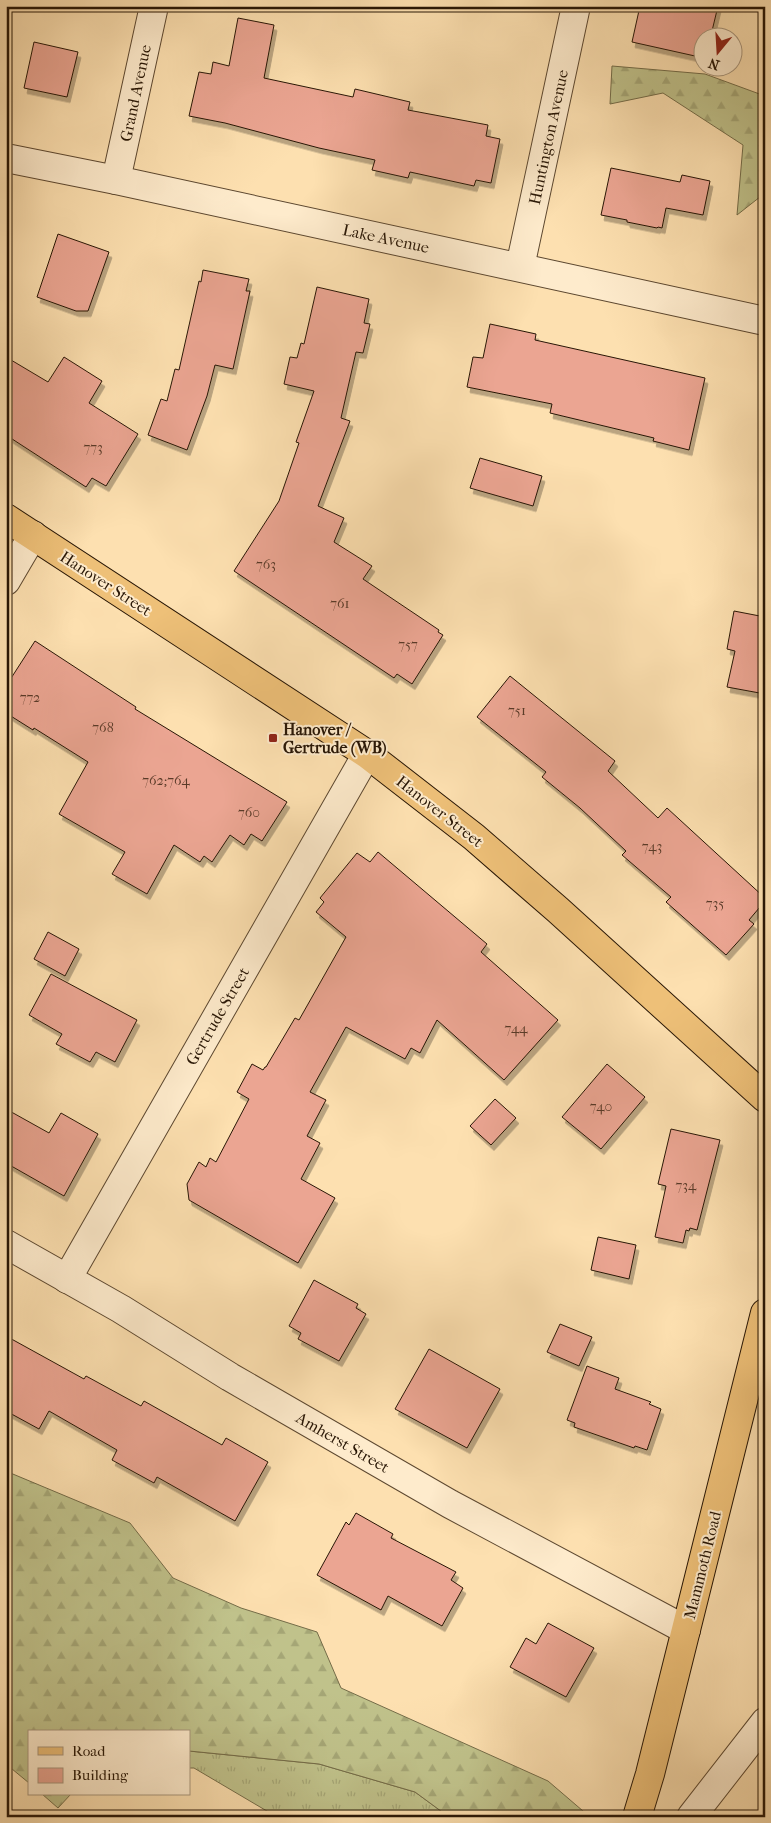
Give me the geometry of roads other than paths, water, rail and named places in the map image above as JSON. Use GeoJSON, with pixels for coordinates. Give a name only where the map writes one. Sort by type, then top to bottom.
{"type":"FeatureCollection","features":[{"type":"Feature","properties":{"kind":"main road","name":"Hanover Street"},"geometry":{"type":"LineString","coordinates":[[6,518],[366,754],[474,837],[765,1098]]}},
{"type":"Feature","properties":{"kind":"main road","name":"Mammoth Road"},"geometry":{"type":"LineString","coordinates":[[637,1817],[650,1774],[765,1313]]}},
{"type":"Feature","properties":{"kind":"street","name":"Grand Avenue"},"geometry":{"type":"LineString","coordinates":[[116,180],[154,6]]}},
{"type":"Feature","properties":{"kind":"street","name":"Huntington Avenue"},"geometry":{"type":"LineString","coordinates":[[520,267],[576,6]]}},
{"type":"Feature","properties":{"kind":"street","name":"Lake Avenue"},"geometry":{"type":"LineString","coordinates":[[6,158],[116,180],[765,321]]}},
{"type":"Feature","properties":{"kind":"street"},"geometry":{"type":"LineString","coordinates":[[6,581],[33,535]]}},
{"type":"Feature","properties":{"kind":"street","name":"Gertrude Street"},"geometry":{"type":"LineString","coordinates":[[67,1279],[366,754]]}},
{"type":"Feature","properties":{"kind":"street","name":"Amherst Street"},"geometry":{"type":"LineString","coordinates":[[6,1244],[121,1308],[230,1377],[450,1504],[686,1630]]}},
{"type":"Feature","properties":{"kind":"street"},"geometry":{"type":"LineString","coordinates":[[691,1817],[765,1722]]}},
{"type":"Feature","properties":{"kind":"place","name":"Hanover / Gertrude (WB)"},"geometry":{"type":"Point","coordinates":[273,738]}}]}
